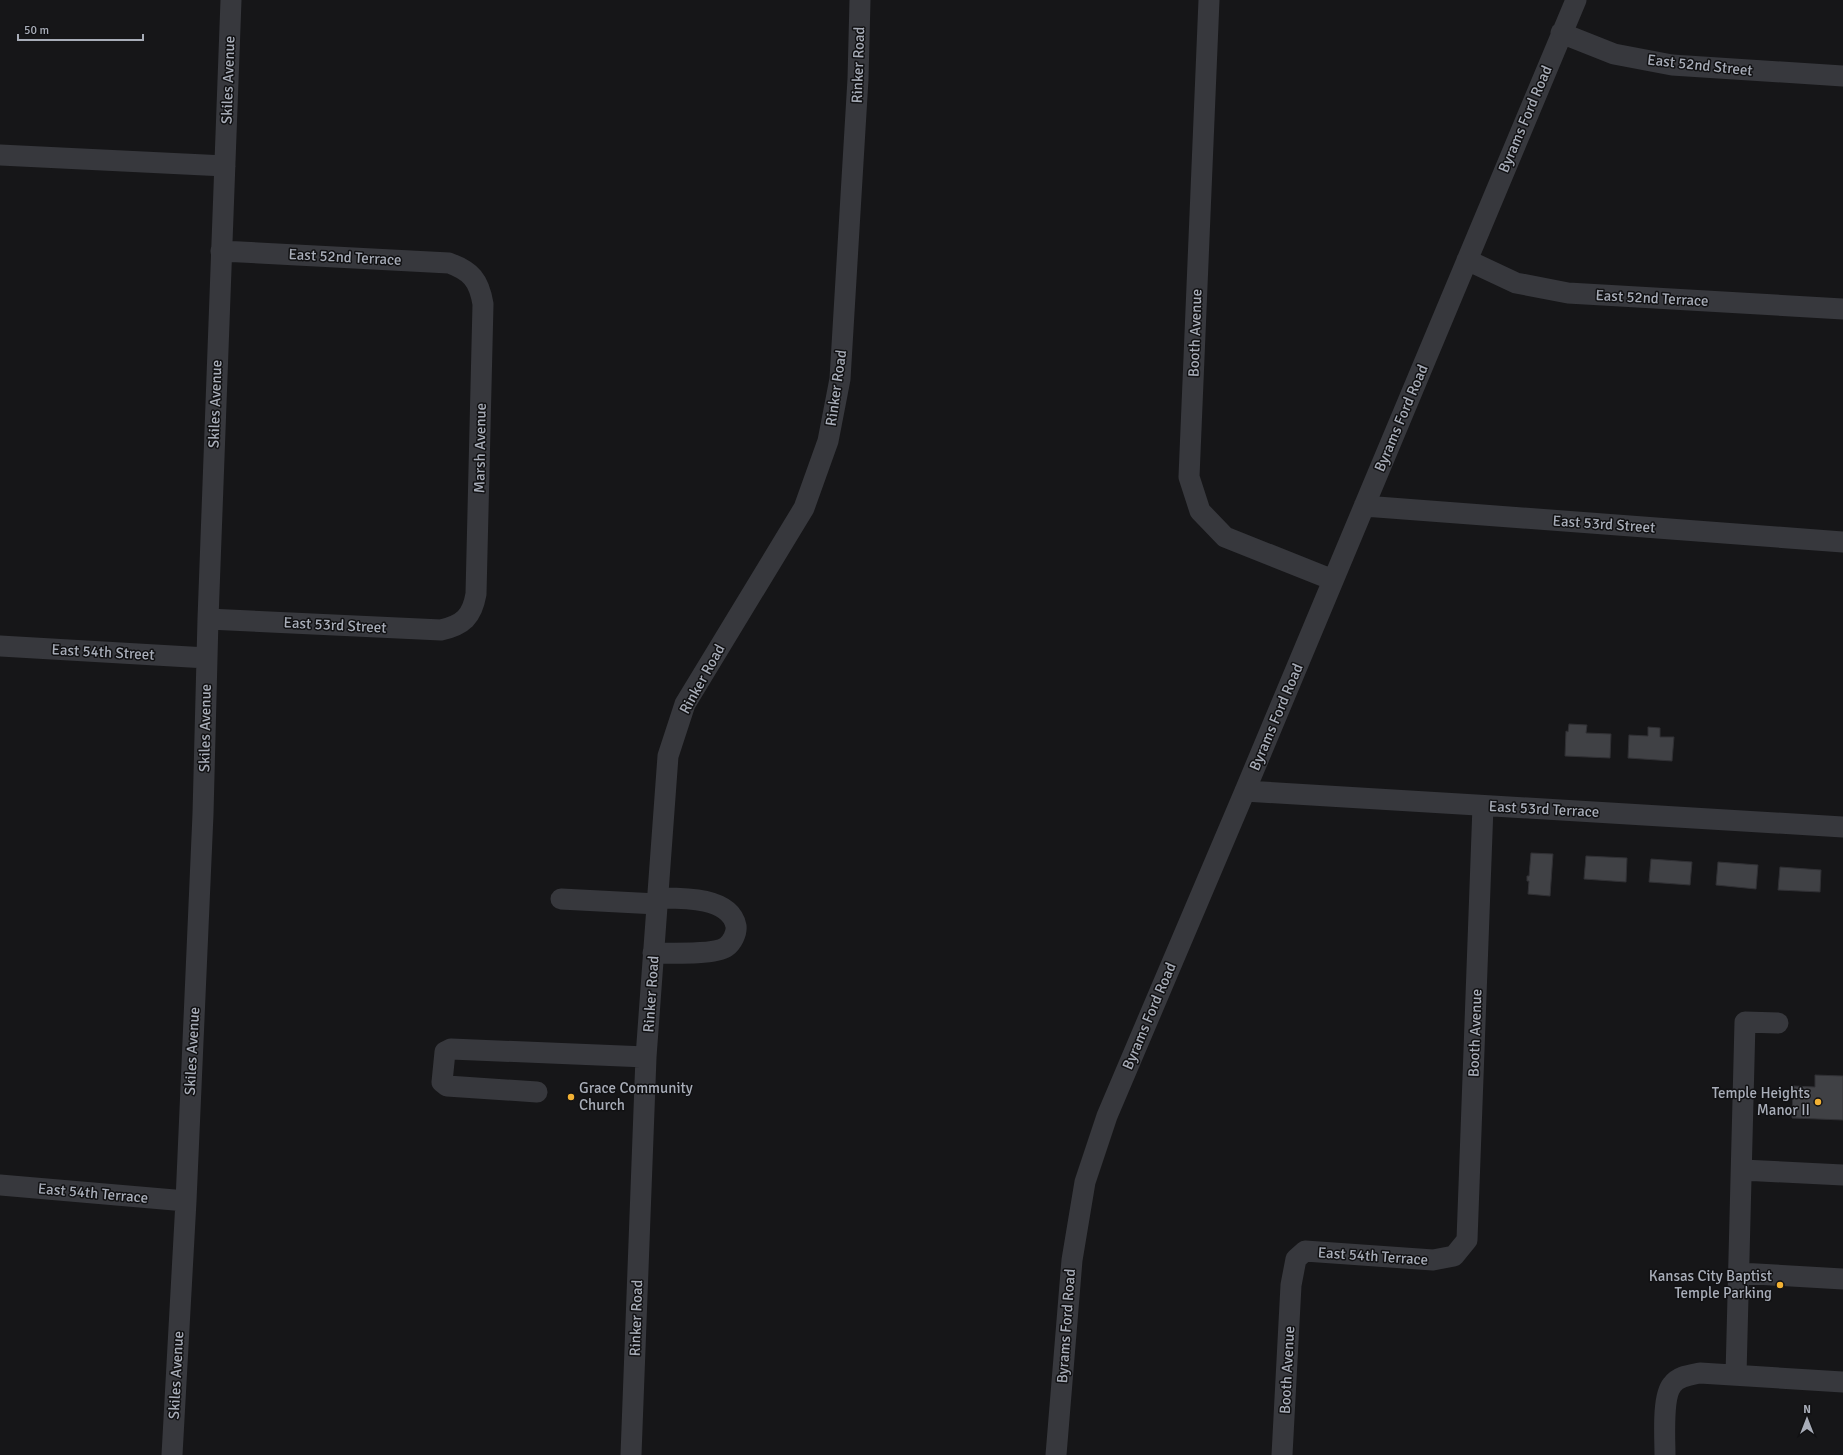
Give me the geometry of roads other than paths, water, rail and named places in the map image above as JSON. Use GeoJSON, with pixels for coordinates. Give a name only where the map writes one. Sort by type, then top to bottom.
{"type":"FeatureCollection","features":[{"type":"Feature","properties":{"kind":"street","name":"Skiles Avenue"},"geometry":{"type":"LineString","coordinates":[[172,1455],[186,1201],[203,814],[208,619],[231,0]]}},
{"type":"Feature","properties":{"kind":"street","name":"Rinker Road"},"geometry":{"type":"LineString","coordinates":[[631,1455],[646,1057],[668,756],[685,704],[804,508],[828,441],[840,379],[858,79],[860,0]]}},
{"type":"Feature","properties":{"kind":"street","name":"Booth Avenue"},"geometry":{"type":"LineString","coordinates":[[1209,0],[1189,477],[1200,511],[1224,537],[1334,580]]}},
{"type":"Feature","properties":{"kind":"street","name":"Byrams Ford Road"},"geometry":{"type":"LineString","coordinates":[[1056,1455],[1072,1260],[1085,1182],[1106,1116],[1245,792],[1576,0]]}},
{"type":"Feature","properties":{"kind":"street","name":"East 52nd Street"},"geometry":{"type":"LineString","coordinates":[[1561,33],[1614,54],[1672,64],[1843,76]]}},
{"type":"Feature","properties":{"kind":"street"},"geometry":{"type":"LineString","coordinates":[[0,155],[225,166]]}},
{"type":"Feature","properties":{"kind":"street","name":"East 52nd Terrace"},"geometry":{"type":"LineString","coordinates":[[221,251],[449,263],[467,272]]}},
{"type":"Feature","properties":{"kind":"street","name":"East 52nd Terrace"},"geometry":{"type":"LineString","coordinates":[[1467,260],[1516,283],[1568,293],[1843,309]]}},
{"type":"Feature","properties":{"kind":"street","name":"Marsh Avenue"},"geometry":{"type":"LineString","coordinates":[[460,623],[466,620],[474,608],[476,594],[483,304],[480,290],[473,277],[467,272]]}},
{"type":"Feature","properties":{"kind":"street","name":"East 53rd Street"},"geometry":{"type":"LineString","coordinates":[[1364,506],[1843,542]]}},
{"type":"Feature","properties":{"kind":"street","name":"East 53rd Street"},"geometry":{"type":"LineString","coordinates":[[208,619],[440,630],[454,627],[460,623]]}},
{"type":"Feature","properties":{"kind":"street","name":"East 54th Street"},"geometry":{"type":"LineString","coordinates":[[0,646],[207,658]]}},
{"type":"Feature","properties":{"kind":"street","name":"East 53rd Terrace"},"geometry":{"type":"LineString","coordinates":[[1245,792],[1843,827]]}},
{"type":"Feature","properties":{"kind":"street","name":"Booth Avenue"},"geometry":{"type":"LineString","coordinates":[[1454,1256],[1467,1240],[1483,806]]}},
{"type":"Feature","properties":{"kind":"street"},"geometry":{"type":"LineString","coordinates":[[561,899],[657,901],[690,899],[720,906],[735,922],[736,930],[732,940],[726,947],[716,951],[653,953]]}},
{"type":"Feature","properties":{"kind":"street"},"geometry":{"type":"LineString","coordinates":[[1736,1375],[1740,1273],[1745,1022],[1778,1024]]}},
{"type":"Feature","properties":{"kind":"street"},"geometry":{"type":"LineString","coordinates":[[537,1092],[447,1086],[442,1082],[445,1052],[450,1049],[646,1057]]}},
{"type":"Feature","properties":{"kind":"street"},"geometry":{"type":"LineString","coordinates":[[1742,1170],[1843,1175]]}},
{"type":"Feature","properties":{"kind":"street","name":"East 54th Terrace"},"geometry":{"type":"LineString","coordinates":[[0,1185],[186,1201]]}},
{"type":"Feature","properties":{"kind":"street","name":"East 54th Terrace"},"geometry":{"type":"LineString","coordinates":[[1291,1285],[1296,1259],[1305,1251],[1433,1260],[1454,1256]]}},
{"type":"Feature","properties":{"kind":"street"},"geometry":{"type":"LineString","coordinates":[[1740,1273],[1843,1279]]}},
{"type":"Feature","properties":{"kind":"street","name":"Booth Avenue"},"geometry":{"type":"LineString","coordinates":[[1282,1455],[1291,1285]]}},
{"type":"Feature","properties":{"kind":"street"},"geometry":{"type":"LineString","coordinates":[[1665,1455],[1667,1397],[1672,1384],[1680,1378],[1689,1375],[1736,1375],[1843,1382]]}},
{"type":"Feature","properties":{"kind":"place","name":"Grace Community Church"},"geometry":{"type":"Point","coordinates":[571,1097]}},
{"type":"Feature","properties":{"kind":"place","name":"Temple Heights Manor II"},"geometry":{"type":"Point","coordinates":[1818,1102]}},
{"type":"Feature","properties":{"kind":"place","name":"Kansas City Baptist Temple Parking"},"geometry":{"type":"Point","coordinates":[1780,1285]}}]}
